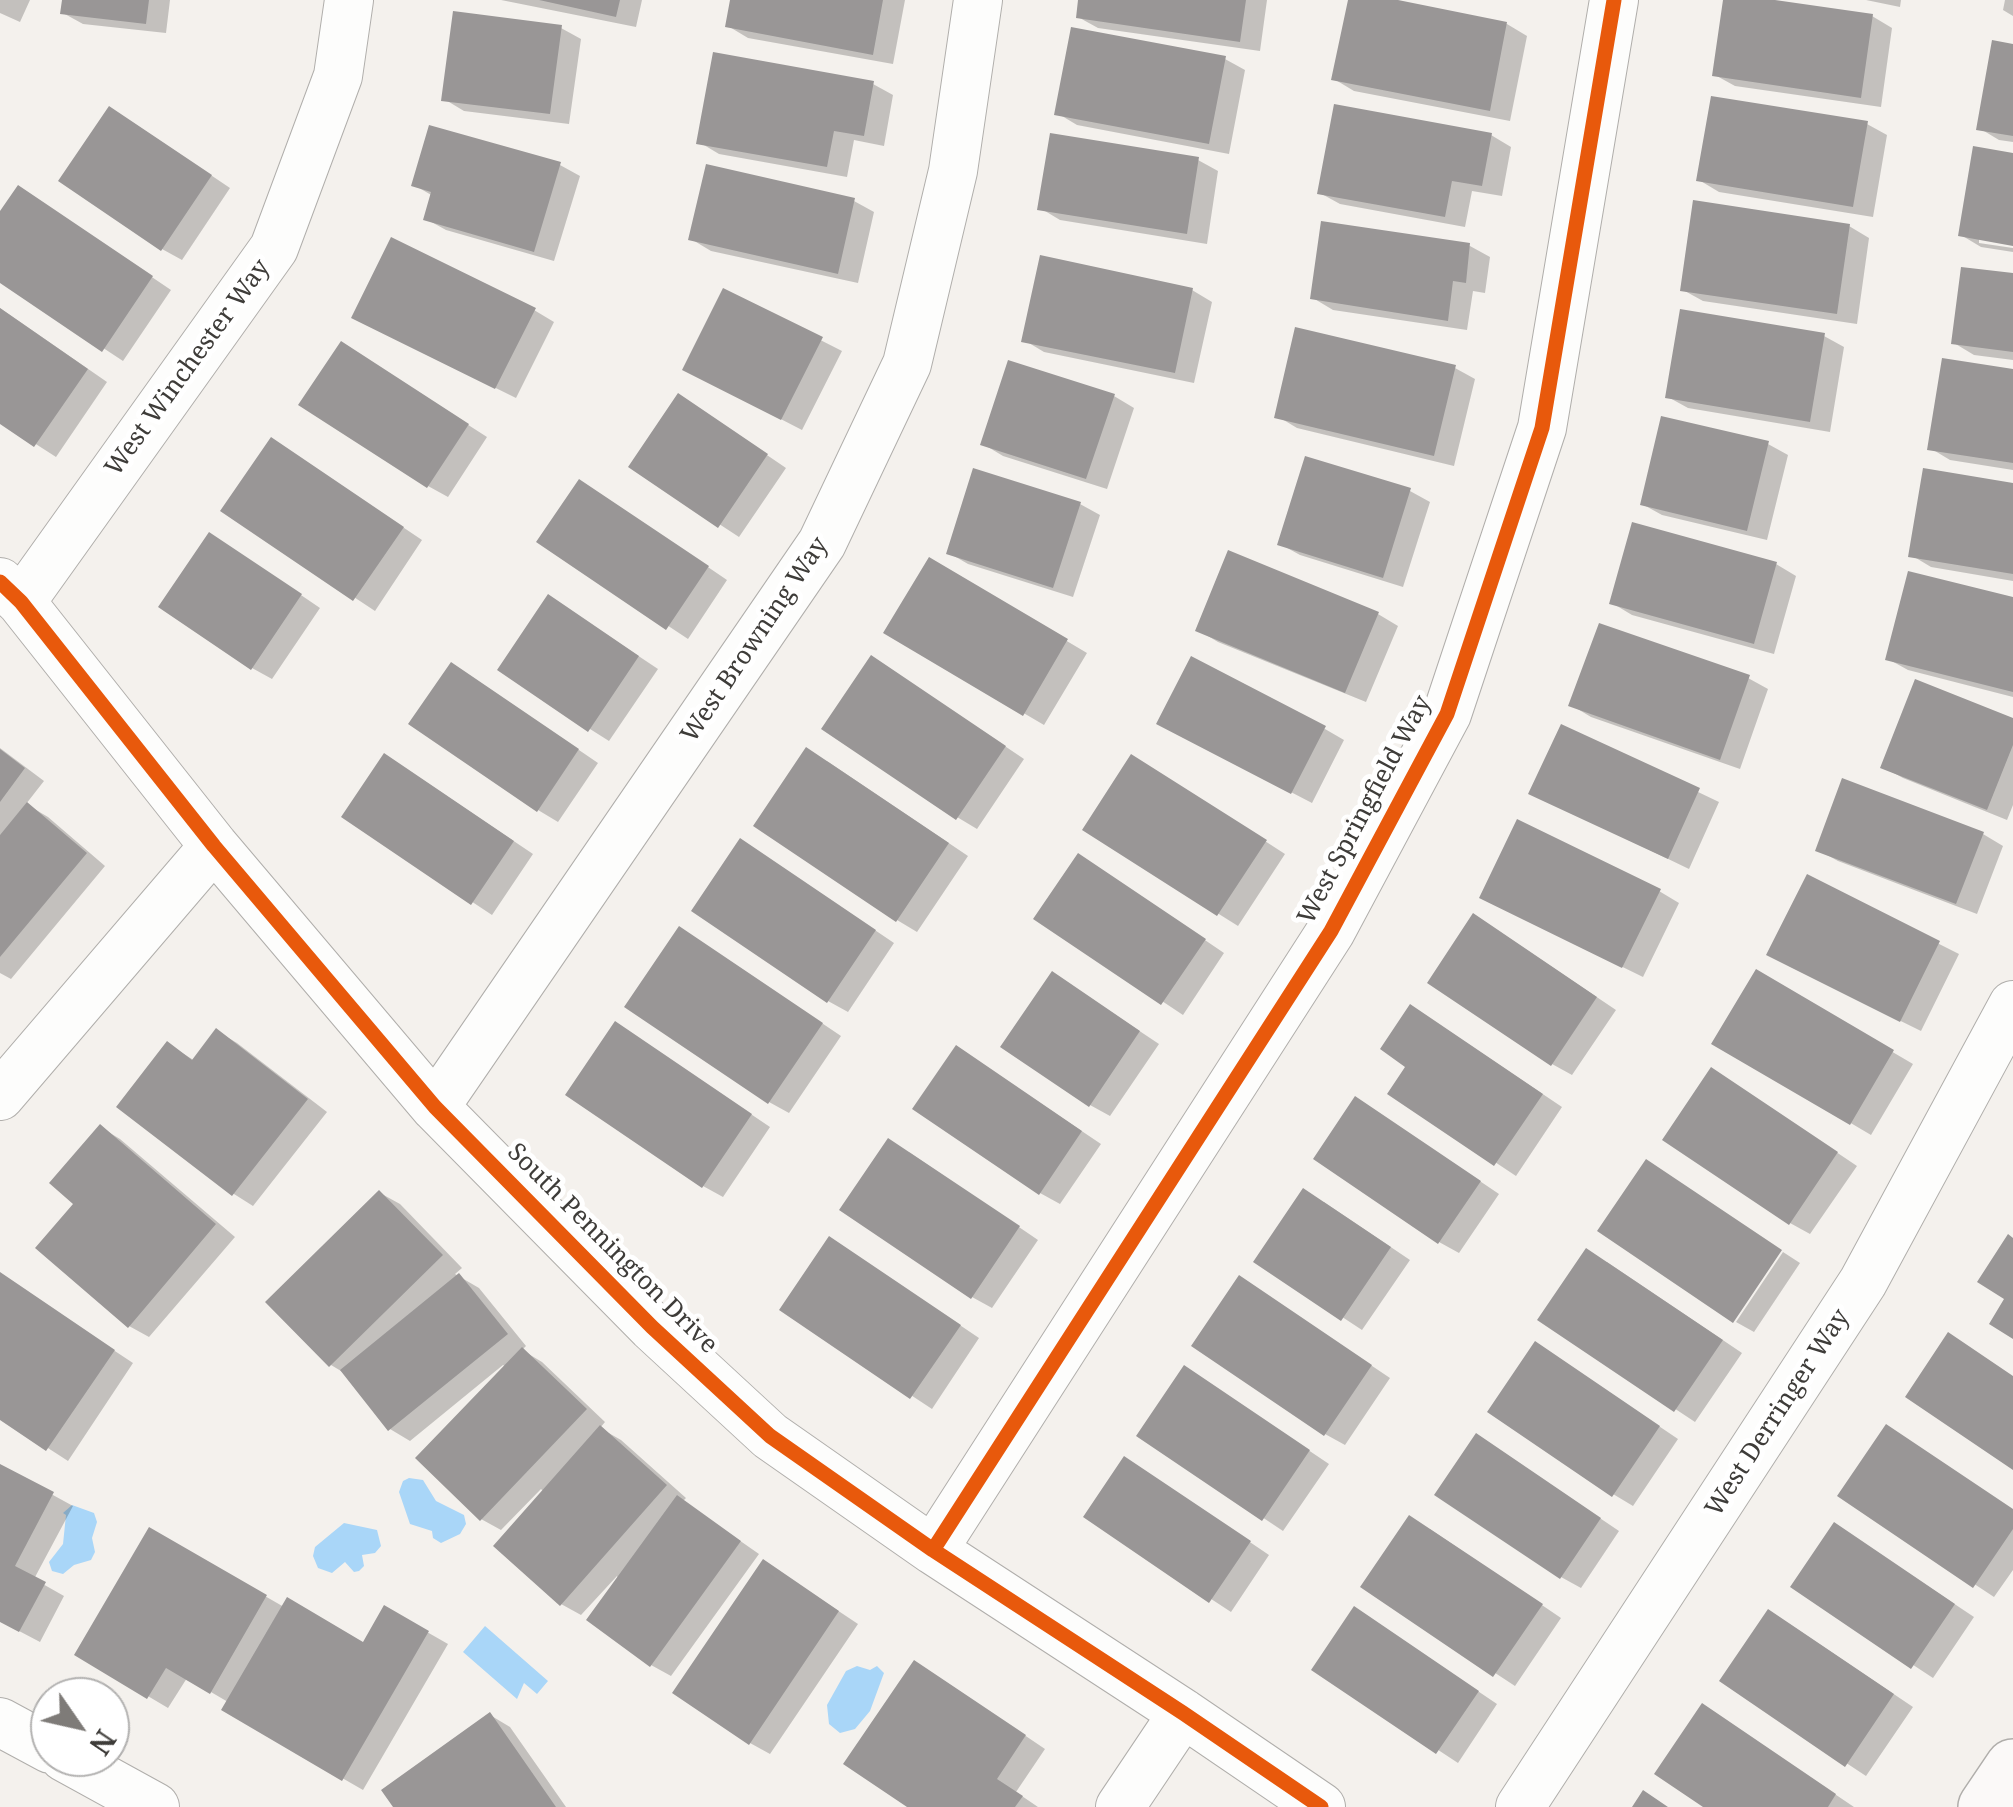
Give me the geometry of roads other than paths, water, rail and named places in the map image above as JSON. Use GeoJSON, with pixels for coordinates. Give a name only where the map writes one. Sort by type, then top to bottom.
{"type":"FeatureCollection","features":[{"type":"Feature","properties":{"kind":"main road"},"geometry":{"type":"LineString","coordinates":[[1986,1807],[2013,1767]]}},
{"type":"Feature","properties":{"kind":"street","name":"West Winchester Way"},"geometry":{"type":"LineString","coordinates":[[10,592],[274,248],[338,76],[349,0]]}},
{"type":"Feature","properties":{"kind":"street","name":"West Browning Way"},"geometry":{"type":"LineString","coordinates":[[435,1107],[822,543],[907,364],[953,171],[978,0]]}},
{"type":"Feature","properties":{"kind":"street","name":"West Springfield Way"},"geometry":{"type":"LineString","coordinates":[[933,1550],[1330,931],[1447,714],[1542,428],[1614,0]]}},
{"type":"Feature","properties":{"kind":"street","name":"South Pennington Drive"},"geometry":{"type":"LineString","coordinates":[[10,592],[214,846],[435,1107],[652,1327],[770,1436],[933,1550],[1321,1807]]}},
{"type":"Feature","properties":{"kind":"street"},"geometry":{"type":"LineString","coordinates":[[0,1096],[214,846]]}},
{"type":"Feature","properties":{"kind":"street","name":"West Derringer Way"},"geometry":{"type":"LineString","coordinates":[[1520,1807],[1863,1282],[2013,1005]]}},
{"type":"Feature","properties":{"kind":"street"},"geometry":{"type":"LineString","coordinates":[[1120,1807],[1183,1713]]}},
{"type":"Feature","properties":{"kind":"street"},"geometry":{"type":"LineString","coordinates":[[0,1722],[30,1738]]}},
{"type":"Feature","properties":{"kind":"street"},"geometry":{"type":"LineString","coordinates":[[100,1777],[155,1807]]}},
{"type":"Feature","properties":{"kind":"water"},"geometry":{"type":"Polygon","coordinates":[[[423,1480],[436,1501],[464,1515],[466,1524],[460,1534],[441,1543],[433,1538],[432,1531],[410,1524],[399,1492],[403,1481],[423,1480]]]}},
{"type":"Feature","properties":{"kind":"water"},"geometry":{"type":"Polygon","coordinates":[[[72,1505],[94,1513],[95,1552],[91,1560],[74,1565],[63,1574],[52,1571],[49,1562],[63,1544],[63,1513],[72,1505]]]}},
{"type":"Feature","properties":{"kind":"water"},"geometry":{"type":"Polygon","coordinates":[[[344,1523],[377,1530],[381,1546],[375,1553],[362,1555],[364,1566],[359,1571],[354,1572],[345,1562],[332,1573],[318,1568],[313,1556],[315,1547],[344,1523]]]}},
{"type":"Feature","properties":{"kind":"water"},"geometry":{"type":"Polygon","coordinates":[[[485,1626],[548,1681],[537,1694],[524,1683],[517,1699],[463,1652],[485,1626]]]}},
{"type":"Feature","properties":{"kind":"water"},"geometry":{"type":"Polygon","coordinates":[[[857,1666],[870,1670],[877,1666],[884,1673],[870,1711],[855,1729],[840,1733],[829,1724],[827,1705],[846,1671],[857,1666]]]}}]}
